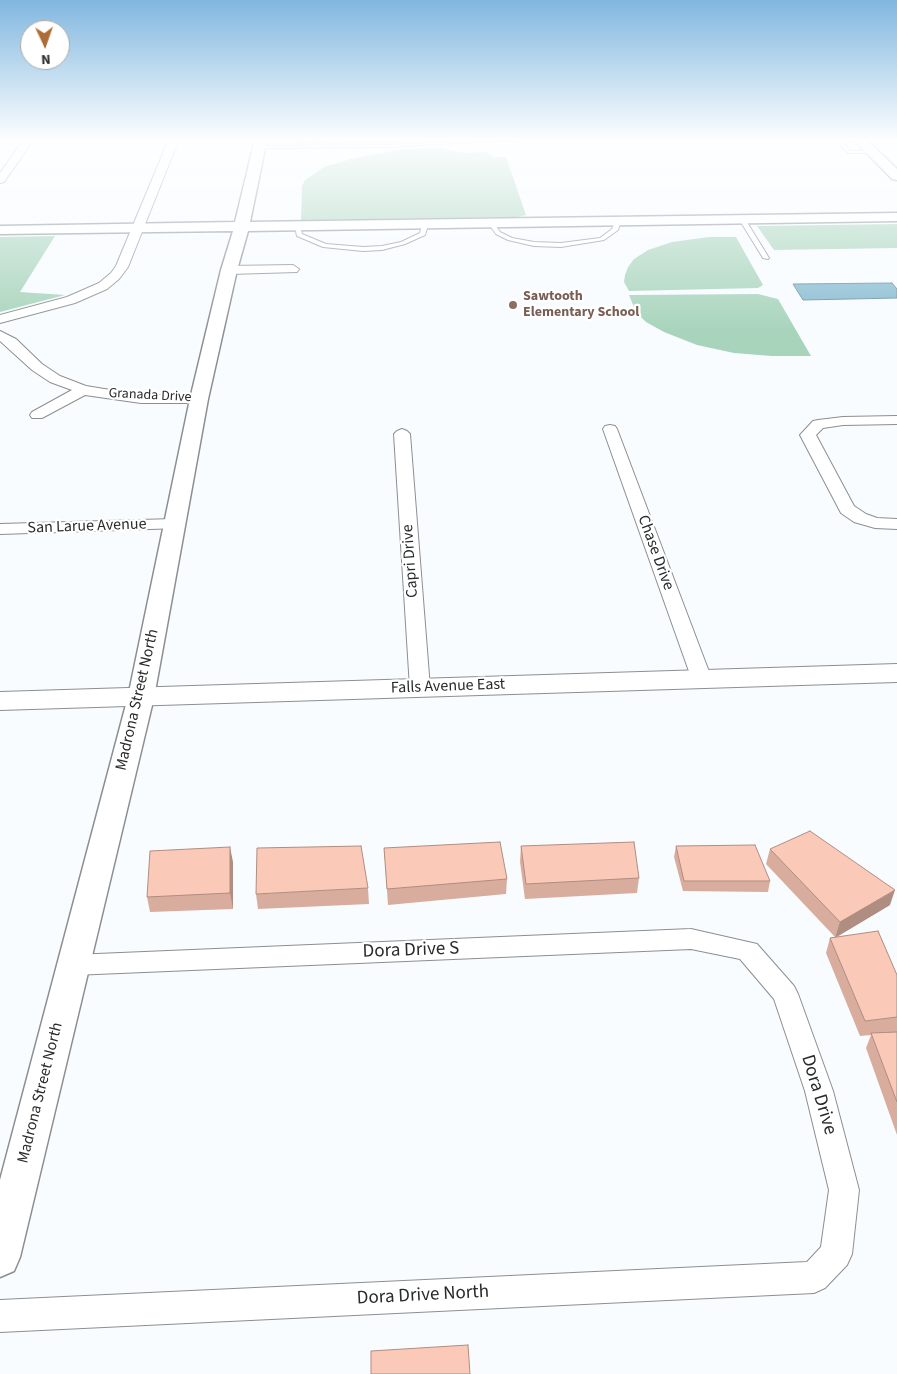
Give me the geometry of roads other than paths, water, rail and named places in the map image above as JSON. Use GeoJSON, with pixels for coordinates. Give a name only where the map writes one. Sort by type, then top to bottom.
{"type":"FeatureCollection","features":[{"type":"Feature","properties":{"kind":"main road","name":"Falls Avenue East"},"geometry":{"type":"LineString","coordinates":[[0,701],[897,673]]}},
{"type":"Feature","properties":{"kind":"street"},"geometry":{"type":"LineString","coordinates":[[0,319],[71,300],[102,286],[115,276],[122,266],[147,203]]}},
{"type":"Feature","properties":{"kind":"street","name":"Madrona Street North"},"geometry":{"type":"LineString","coordinates":[[0,1257],[141,697],[199,399],[247,203]]}},
{"type":"Feature","properties":{"kind":"street"},"geometry":{"type":"LineString","coordinates":[[0,230],[897,217]]}},
{"type":"Feature","properties":{"kind":"street"},"geometry":{"type":"LineString","coordinates":[[229,270],[293,268]]}},
{"type":"Feature","properties":{"kind":"street","name":"Granada Drive"},"geometry":{"type":"LineString","coordinates":[[0,335],[11,342],[37,367],[55,379],[83,390],[141,399],[199,399]]}},
{"type":"Feature","properties":{"kind":"street"},"geometry":{"type":"LineString","coordinates":[[37,415],[83,390]]}},
{"type":"Feature","properties":{"kind":"street"},"geometry":{"type":"LineString","coordinates":[[897,420],[843,421],[818,424],[808,435],[848,509],[860,518],[897,524]]}},
{"type":"Feature","properties":{"kind":"street","name":"Chase Drive"},"geometry":{"type":"LineString","coordinates":[[610,429],[701,678]]}},
{"type":"Feature","properties":{"kind":"street","name":"Capri Drive"},"geometry":{"type":"LineString","coordinates":[[402,434],[420,688]]}},
{"type":"Feature","properties":{"kind":"street","name":"San Larue Avenue"},"geometry":{"type":"LineString","coordinates":[[0,529],[174,524]]}},
{"type":"Feature","properties":{"kind":"street","name":"Dora Drive S"},"geometry":{"type":"LineString","coordinates":[[73,965],[691,939],[748,951]]}},
{"type":"Feature","properties":{"kind":"street","name":"Dora Drive"},"geometry":{"type":"LineString","coordinates":[[748,951],[785,994],[820,1091],[844,1190],[836,1254]]}},
{"type":"Feature","properties":{"kind":"street","name":"Dora Drive North"},"geometry":{"type":"LineString","coordinates":[[0,1316],[814,1276],[836,1254]]}},
{"type":"Feature","properties":{"kind":"lane"},"geometry":{"type":"LineString","coordinates":[[742,219],[766,258]]}},
{"type":"Feature","properties":{"kind":"lane"},"geometry":{"type":"LineString","coordinates":[[490,224],[498,233],[510,238],[534,244],[561,245],[602,239],[615,230],[618,221]]}},
{"type":"Feature","properties":{"kind":"lane"},"geometry":{"type":"LineString","coordinates":[[298,227],[299,235],[325,246],[363,249],[382,248],[402,243],[423,234],[425,225]]}},
{"type":"Feature","properties":{"kind":"water"},"geometry":{"type":"Polygon","coordinates":[[[892,283],[897,289],[897,298],[803,300],[793,284],[892,283]]]}},
{"type":"Feature","properties":{"kind":"place","name":"Sawtooth Elementary School"},"geometry":{"type":"Point","coordinates":[513,305]}}]}
